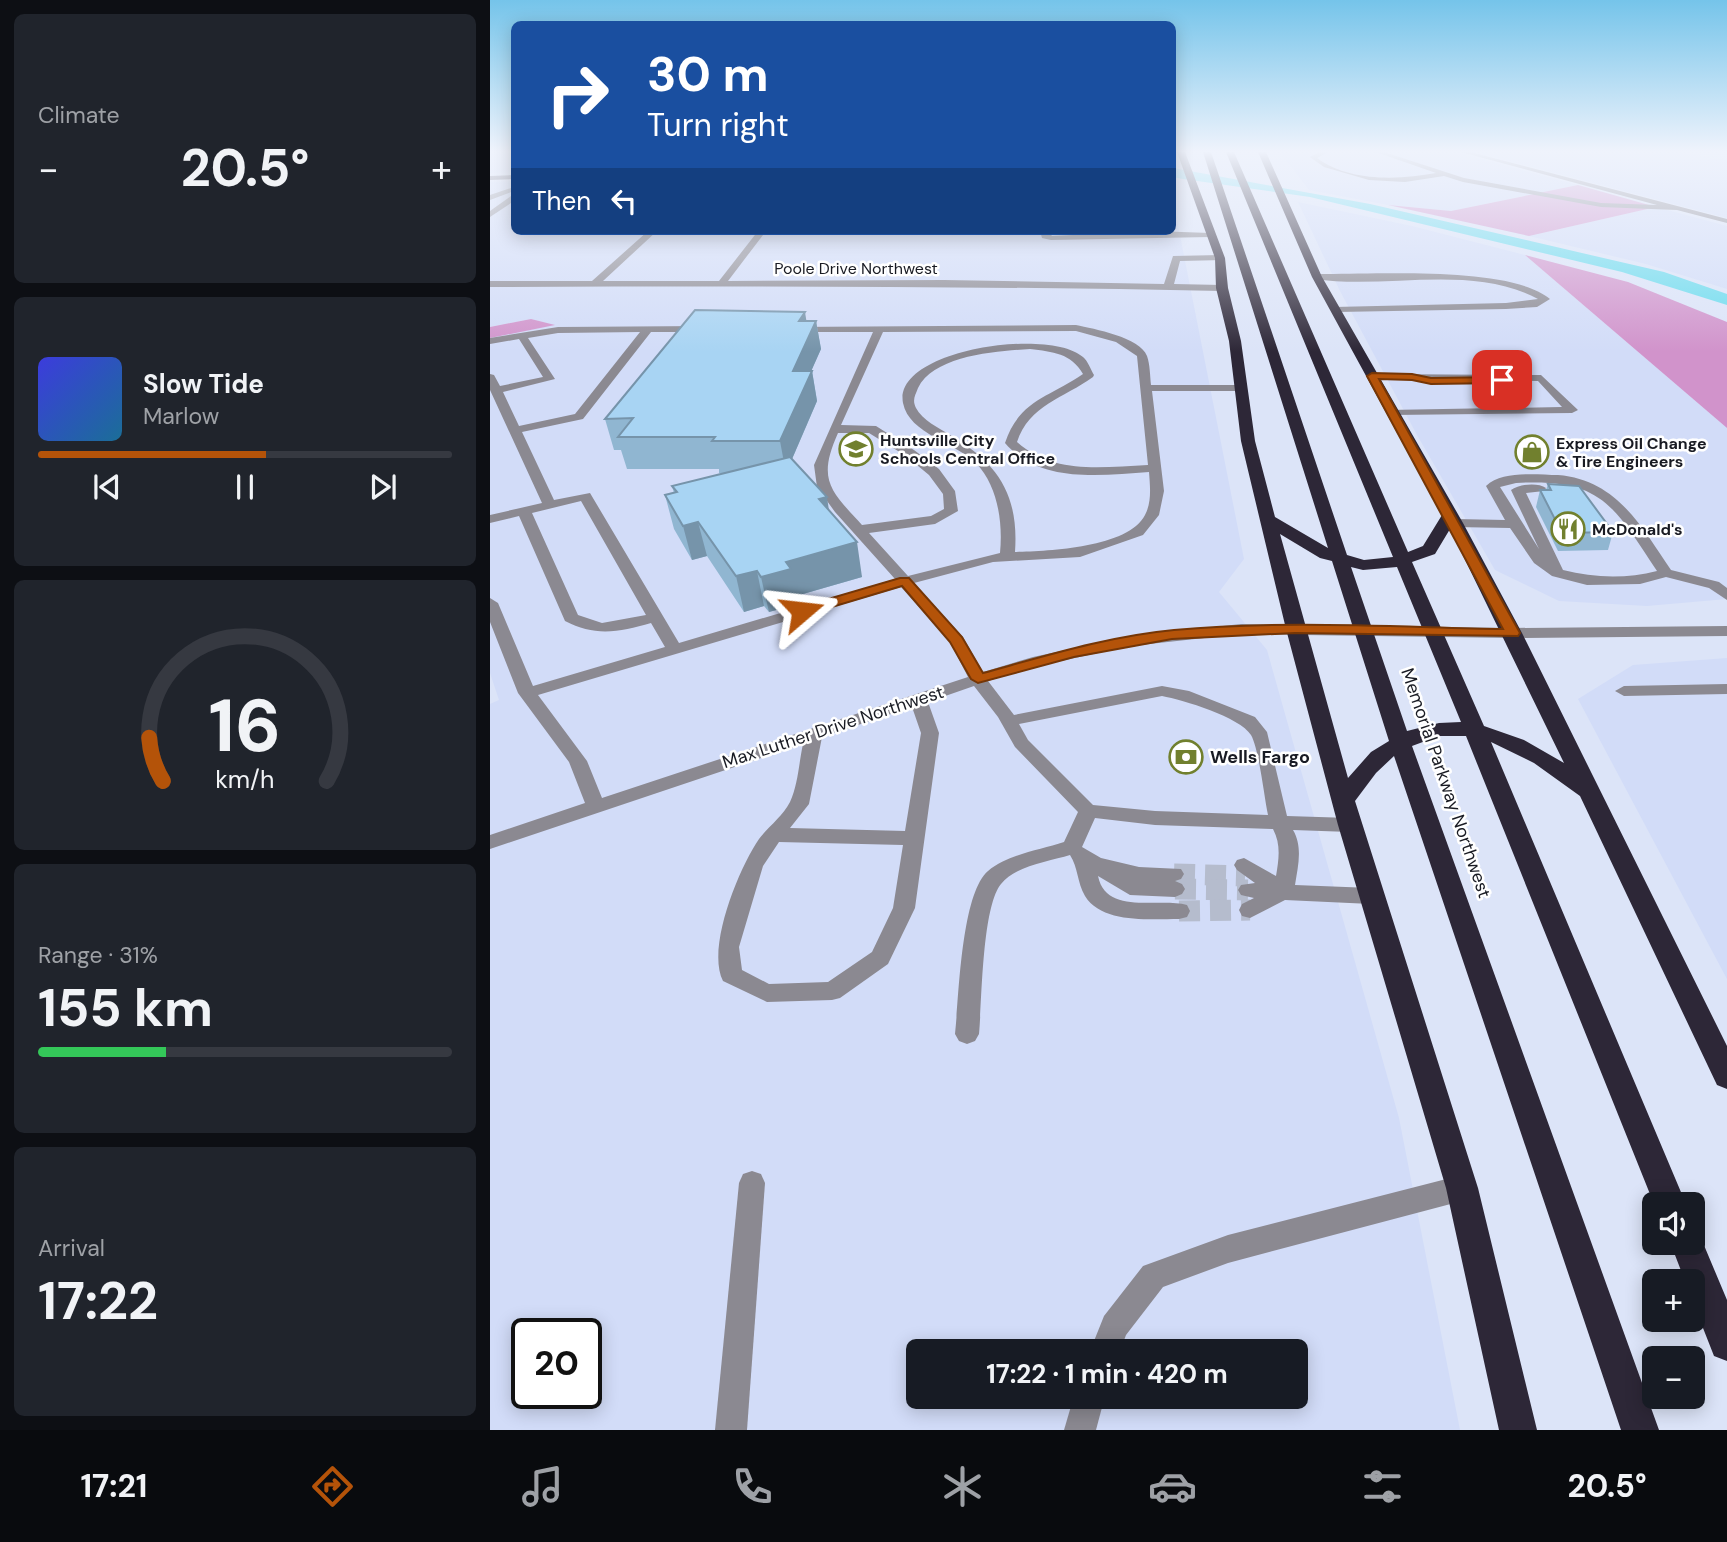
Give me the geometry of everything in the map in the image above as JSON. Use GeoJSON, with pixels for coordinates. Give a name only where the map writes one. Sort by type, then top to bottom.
{"type":"FeatureCollection","features":[{"type":"Feature","properties":{"kind":"highway"},"geometry":{"type":"LineString","coordinates":[[1204,219],[1220,258],[1222,288],[1235,341],[1248,441],[1295,629],[1350,825],[1462,1188],[1518,1430]]}},
{"type":"Feature","properties":{"kind":"highway","name":"Memorial Parkway Northwest"},"geometry":{"type":"LineString","coordinates":[[1229,219],[1411,776],[1640,1430]]}},
{"type":"Feature","properties":{"kind":"highway"},"geometry":{"type":"LineString","coordinates":[[1260,219],[1498,785],[1665,1192]]}},
{"type":"Feature","properties":{"kind":"highway"},"geometry":{"type":"LineString","coordinates":[[1290,219],[1318,277],[1338,309],[1513,633],[1727,1076]]}},
{"type":"Feature","properties":{"kind":"highway"},"geometry":{"type":"LineString","coordinates":[[1268,520],[1326,554],[1363,565],[1393,563],[1429,550],[1452,519]]}},
{"type":"Feature","properties":{"kind":"highway"},"geometry":{"type":"LineString","coordinates":[[1343,800],[1384,752],[1422,732],[1457,727],[1505,737],[1548,760],[1592,795]]}},
{"type":"Feature","properties":{"kind":"highway"},"geometry":{"type":"LineString","coordinates":[[1691,1255],[1727,1343]]}},
{"type":"Feature","properties":{"kind":"street"},"geometry":{"type":"LineString","coordinates":[[1176,234],[1210,236]]}},
{"type":"Feature","properties":{"kind":"street"},"geometry":{"type":"LineString","coordinates":[[594,284],[649,235]]}},
{"type":"Feature","properties":{"kind":"street"},"geometry":{"type":"LineString","coordinates":[[721,284],[759,235]]}},
{"type":"Feature","properties":{"kind":"street"},"geometry":{"type":"LineString","coordinates":[[1045,235],[1051,238],[1146,235]]}},
{"type":"Feature","properties":{"kind":"street"},"geometry":{"type":"LineString","coordinates":[[1067,235],[1146,235]]}},
{"type":"Feature","properties":{"kind":"street"},"geometry":{"type":"LineString","coordinates":[[1168,288],[1176,258],[1220,258]]}},
{"type":"Feature","properties":{"kind":"street"},"geometry":{"type":"LineString","coordinates":[[1318,277],[1489,279],[1526,289],[1545,299],[1537,304],[1506,306],[1338,309]]}},
{"type":"Feature","properties":{"kind":"street","name":"Poole Drive Northwest"},"geometry":{"type":"LineString","coordinates":[[490,284],[944,283],[1222,288]]}},
{"type":"Feature","properties":{"kind":"street"},"geometry":{"type":"LineString","coordinates":[[515,430],[579,417],[648,328]]}},
{"type":"Feature","properties":{"kind":"street"},"geometry":{"type":"LineString","coordinates":[[527,693],[949,568],[1007,558],[1080,553],[1138,532],[1152,515],[1157,491],[1142,355],[1133,346],[1101,333],[1076,328],[776,329]]}},
{"type":"Feature","properties":{"kind":"street"},"geometry":{"type":"LineString","coordinates":[[490,341],[558,330],[712,329]]}},
{"type":"Feature","properties":{"kind":"street"},"geometry":{"type":"LineString","coordinates":[[879,329],[820,465],[822,484],[859,530],[957,640],[978,679],[1009,721],[1021,743],[1088,811],[1155,818],[1350,825]]}},
{"type":"Feature","properties":{"kind":"street"},"geometry":{"type":"LineString","coordinates":[[522,336],[550,380],[493,383],[550,505]]}},
{"type":"Feature","properties":{"kind":"street"},"geometry":{"type":"LineString","coordinates":[[1007,558],[1010,533],[995,481],[981,461],[914,414],[908,400],[911,386],[924,372],[949,359],[1011,345],[1061,350],[1079,357],[1088,366],[1089,375],[1028,411],[1014,428],[1011,443],[1020,455],[1041,464],[1075,470],[1154,468]]}},
{"type":"Feature","properties":{"kind":"street"},"geometry":{"type":"LineString","coordinates":[[1372,376],[1541,378],[1572,410],[1392,412]]}},
{"type":"Feature","properties":{"kind":"street"},"geometry":{"type":"LineString","coordinates":[[1412,377],[1431,381],[1517,381],[1542,388],[1549,395],[1548,399],[1538,404],[1514,411]]}},
{"type":"Feature","properties":{"kind":"street"},"geometry":{"type":"LineString","coordinates":[[1145,388],[1241,388]]}},
{"type":"Feature","properties":{"kind":"street"},"geometry":{"type":"LineString","coordinates":[[834,429],[872,429],[934,472],[950,494],[951,511],[935,520],[859,530]]}},
{"type":"Feature","properties":{"kind":"street"},"geometry":{"type":"LineString","coordinates":[[1666,573],[1623,512],[1591,486],[1565,479],[1513,479],[1493,486],[1514,524],[1539,560],[1557,573],[1587,580],[1640,580],[1666,573],[1714,585],[1727,595]]}},
{"type":"Feature","properties":{"kind":"street"},"geometry":{"type":"LineString","coordinates":[[1557,573],[1518,490],[1546,487],[1623,512]]}},
{"type":"Feature","properties":{"kind":"street"},"geometry":{"type":"LineString","coordinates":[[490,519],[585,496],[674,649]]}},
{"type":"Feature","properties":{"kind":"street"},"geometry":{"type":"LineString","coordinates":[[524,511],[570,618],[586,628],[614,628],[656,617]]}},
{"type":"Feature","properties":{"kind":"street"},"geometry":{"type":"LineString","coordinates":[[1452,519],[1514,524]]}},
{"type":"Feature","properties":{"kind":"street"},"geometry":{"type":"LineString","coordinates":[[490,603],[527,693],[578,761],[596,806]]}},
{"type":"Feature","properties":{"kind":"street","name":"Max Luther Drive Northwest"},"geometry":{"type":"LineString","coordinates":[[490,842],[978,679],[1033,662],[1131,641],[1241,629],[1513,633],[1727,631]]}},
{"type":"Feature","properties":{"kind":"street"},"geometry":{"type":"LineString","coordinates":[[1624,691],[1727,689]]}},
{"type":"Feature","properties":{"kind":"street"},"geometry":{"type":"LineString","coordinates":[[1009,721],[1162,691],[1183,695],[1249,721],[1261,736],[1279,822],[1287,838],[1289,859],[1283,891]]}},
{"type":"Feature","properties":{"kind":"street"},"geometry":{"type":"LineString","coordinates":[[814,733],[799,804],[753,866],[728,947],[731,975],[768,993],[832,991],[880,958],[904,908],[930,733],[918,698]]}},
{"type":"Feature","properties":{"kind":"street"},"geometry":{"type":"LineString","coordinates":[[967,1034],[982,903],[993,879],[1012,867],[1079,854],[1175,888],[1119,909],[1099,900],[1089,885],[1079,854],[1088,811]]}},
{"type":"Feature","properties":{"kind":"street"},"geometry":{"type":"LineString","coordinates":[[774,835],[914,838]]}},
{"type":"Feature","properties":{"kind":"street"},"geometry":{"type":"LineString","coordinates":[[1283,891],[1247,888],[1371,895]]}},
{"type":"Feature","properties":{"kind":"street"},"geometry":{"type":"LineString","coordinates":[[731,1430],[752,1183]]}},
{"type":"Feature","properties":{"kind":"street"},"geometry":{"type":"LineString","coordinates":[[1109,1339],[1114,1326],[1153,1276],[1228,1248],[1462,1188]]}},
{"type":"Feature","properties":{"kind":"street"},"geometry":{"type":"LineString","coordinates":[[1080,1430],[1086,1409]]}},
{"type":"Feature","properties":{"kind":"shaded area"},"geometry":{"type":"Polygon","coordinates":[[[490,219],[511,219],[511,235],[1176,235],[1177,219],[1244,559],[1219,592],[1267,650],[1399,1118],[1460,1430],[490,1430],[490,704],[499,700],[490,673],[490,338],[553,325],[531,319],[490,327],[490,219]]]}},
{"type":"Feature","properties":{"kind":"shaded area"},"geometry":{"type":"Polygon","coordinates":[[[1306,219],[1377,219],[1525,255],[1727,428],[1727,599],[1647,606],[1559,601],[1495,570],[1417,435],[1340,291],[1306,219]]]}},
{"type":"Feature","properties":{"kind":"shaded area"},"geometry":{"type":"Polygon","coordinates":[[[1450,219],[1605,219],[1529,236],[1450,219]]]}},
{"type":"Feature","properties":{"kind":"shaded area"},"geometry":{"type":"Polygon","coordinates":[[[1605,219],[1700,219],[1727,226],[1727,289],[1646,264],[1529,236],[1605,219]]]}},
{"type":"Feature","properties":{"kind":"shaded area"},"geometry":{"type":"Polygon","coordinates":[[[1525,255],[1628,282],[1727,322],[1727,428],[1525,255]]]}},
{"type":"Feature","properties":{"kind":"shaded area"},"geometry":{"type":"Polygon","coordinates":[[[531,319],[555,325],[490,338],[490,327],[531,319]]]}},
{"type":"Feature","properties":{"kind":"shaded area"},"geometry":{"type":"Polygon","coordinates":[[[1727,658],[1727,979],[1578,699],[1633,665],[1727,658]]]}},
{"type":"Feature","properties":{"kind":"water"},"geometry":{"type":"Polygon","coordinates":[[[1400,219],[1434,219],[1664,272],[1727,294],[1727,305],[1622,272],[1400,219]]]}},
{"type":"Feature","properties":{"kind":"building"},"geometry":{"type":"Polygon","coordinates":[[[695,310],[805,312],[799,321],[816,321],[793,371],[812,371],[780,441],[712,441],[715,437],[618,437],[633,418],[605,419],[695,310]]]}},
{"type":"Feature","properties":{"kind":"building"},"geometry":{"type":"Polygon","coordinates":[[[790,457],[827,497],[819,499],[857,542],[786,562],[791,569],[761,577],[757,571],[736,576],[698,522],[683,526],[665,495],[677,492],[672,486],[790,457]]]}},
{"type":"Feature","properties":{"kind":"building"},"geometry":{"type":"Polygon","coordinates":[[[1548,484],[1579,486],[1613,532],[1562,533],[1540,490],[1551,490],[1548,484]]]}},
{"type":"Feature","properties":{"kind":"tunnel"},"geometry":{"type":"LineString","coordinates":[[1174,874],[1245,876]]}},
{"type":"Feature","properties":{"kind":"tunnel"},"geometry":{"type":"LineString","coordinates":[[1175,889],[1248,890]]}},
{"type":"Feature","properties":{"kind":"tunnel"},"geometry":{"type":"LineString","coordinates":[[1179,911],[1250,910]]}},
{"type":"Feature","properties":{"kind":"place","name":"Huntsville City Schools Central Office"},"geometry":{"type":"Point","coordinates":[856,449]}},
{"type":"Feature","properties":{"kind":"place","name":"Express Oil Change & Tire Engineers"},"geometry":{"type":"Point","coordinates":[1532,452]}},
{"type":"Feature","properties":{"kind":"place","name":"McDonald's"},"geometry":{"type":"Point","coordinates":[1568,529]}},
{"type":"Feature","properties":{"kind":"place","name":"Wells Fargo"},"geometry":{"type":"Point","coordinates":[1186,757]}},
{"type":"Feature","properties":{"kind":"route"},"geometry":{"type":"LineString","coordinates":[[802,611],[905,581],[957,640],[978,679],[1033,662],[1172,634],[1241,629],[1513,633],[1372,376],[1412,377],[1431,381],[1502,380]]}}]}
